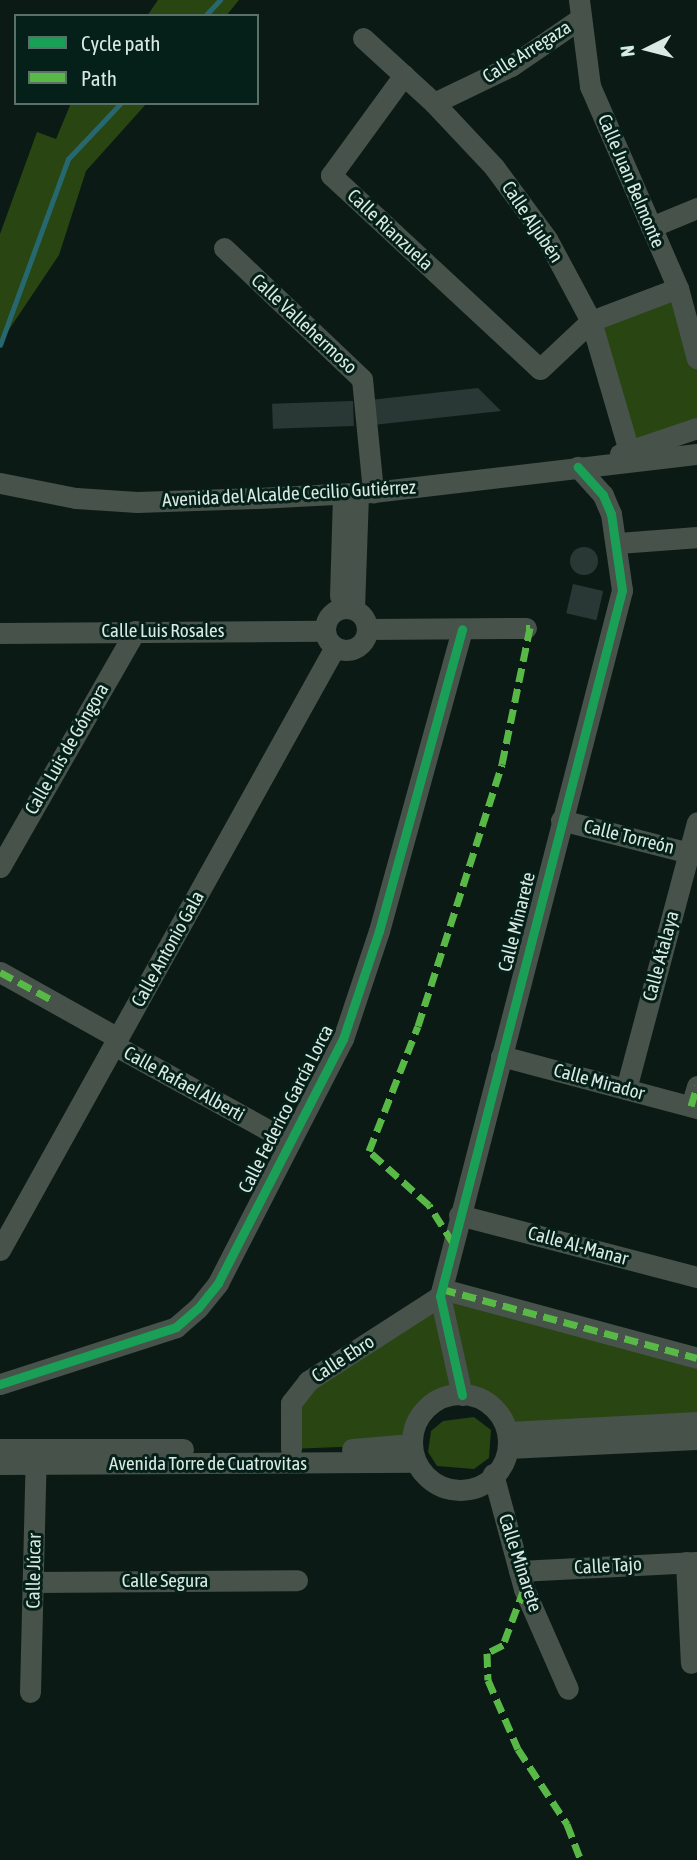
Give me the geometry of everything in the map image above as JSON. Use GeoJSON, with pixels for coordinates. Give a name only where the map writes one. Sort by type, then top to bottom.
{"type":"FeatureCollection","features":[{"type":"Feature","properties":{"kind":"street","name":"Calle Arregaza"},"geometry":{"type":"LineString","coordinates":[[434,103],[511,66],[580,9]]}},
{"type":"Feature","properties":{"kind":"street","name":"Calle Juan Belmonte"},"geometry":{"type":"LineString","coordinates":[[580,9],[590,86],[678,288],[697,359]]}},
{"type":"Feature","properties":{"kind":"street","name":"Calle Aljubén"},"geometry":{"type":"LineString","coordinates":[[363,38],[434,103],[494,167],[547,239],[591,321],[629,451]]}},
{"type":"Feature","properties":{"kind":"street","name":"Calle Rianzuela"},"geometry":{"type":"LineString","coordinates":[[404,75],[331,175],[540,369],[591,321]]}},
{"type":"Feature","properties":{"kind":"street"},"geometry":{"type":"LineString","coordinates":[[651,228],[697,208]]}},
{"type":"Feature","properties":{"kind":"street","name":"Calle Vallehermoso"},"geometry":{"type":"LineString","coordinates":[[224,248],[362,379],[358,493]]}},
{"type":"Feature","properties":{"kind":"street"},"geometry":{"type":"LineString","coordinates":[[591,321],[678,288]]}},
{"type":"Feature","properties":{"kind":"street"},"geometry":{"type":"LineString","coordinates":[[578,467],[697,428]]}},
{"type":"Feature","properties":{"kind":"street"},"geometry":{"type":"LineString","coordinates":[[578,467],[697,454]]}},
{"type":"Feature","properties":{"kind":"street","name":"Avenida del Alcalde Cecilio Gutiérrez"},"geometry":{"type":"LineString","coordinates":[[0,484],[76,498],[137,502],[358,493],[578,467]]}},
{"type":"Feature","properties":{"kind":"street","name":"Calle Minarete"},"geometry":{"type":"LineString","coordinates":[[462,1395],[441,1293],[622,590],[618,543],[603,495],[578,467]]}},
{"type":"Feature","properties":{"kind":"street"},"geometry":{"type":"LineString","coordinates":[[347,609],[358,493]]}},
{"type":"Feature","properties":{"kind":"street"},"geometry":{"type":"LineString","coordinates":[[618,543],[697,537]]}},
{"type":"Feature","properties":{"kind":"street"},"geometry":{"type":"LineString","coordinates":[[347,609],[364,617],[367,629],[359,645],[347,650],[330,639],[329,617],[347,609]]}},
{"type":"Feature","properties":{"kind":"street"},"geometry":{"type":"LineString","coordinates":[[367,629],[526,628]]}},
{"type":"Feature","properties":{"kind":"street","name":"Calle Federico García Lorca"},"geometry":{"type":"LineString","coordinates":[[0,1384],[176,1327],[198,1308],[218,1283],[351,1015],[379,931],[462,629]]}},
{"type":"Feature","properties":{"kind":"street","name":"Calle Luis Rosales"},"geometry":{"type":"LineString","coordinates":[[0,633],[135,631],[330,639]]}},
{"type":"Feature","properties":{"kind":"street","name":"Calle Luis de Góngora"},"geometry":{"type":"LineString","coordinates":[[0,867],[135,631]]}},
{"type":"Feature","properties":{"kind":"street","name":"Calle Antonio Gala"},"geometry":{"type":"LineString","coordinates":[[0,1250],[116,1041],[330,639]]}},
{"type":"Feature","properties":{"kind":"street","name":"Calle Torreón"},"geometry":{"type":"LineString","coordinates":[[561,820],[693,854]]}},
{"type":"Feature","properties":{"kind":"street","name":"Calle Atalaya"},"geometry":{"type":"LineString","coordinates":[[626,1089],[693,854],[697,822]]}},
{"type":"Feature","properties":{"kind":"street","name":"Calle Rafael Alberti"},"geometry":{"type":"LineString","coordinates":[[0,972],[54,1001],[116,1041],[290,1142]]}},
{"type":"Feature","properties":{"kind":"street","name":"Calle Mirador"},"geometry":{"type":"LineString","coordinates":[[500,1056],[626,1089],[695,1100]]}},
{"type":"Feature","properties":{"kind":"street","name":"Calle Al-Manar"},"geometry":{"type":"LineString","coordinates":[[459,1215],[697,1278]]}},
{"type":"Feature","properties":{"kind":"street"},"geometry":{"type":"LineString","coordinates":[[441,1293],[697,1358]]}},
{"type":"Feature","properties":{"kind":"street","name":"Calle Ebro"},"geometry":{"type":"LineString","coordinates":[[291,1449],[291,1403],[308,1381],[441,1293]]}},
{"type":"Feature","properties":{"kind":"street"},"geometry":{"type":"LineString","coordinates":[[462,1395],[496,1410],[507,1440],[504,1463],[484,1485],[458,1491],[433,1482],[414,1453],[427,1408],[439,1399],[462,1395]]}},
{"type":"Feature","properties":{"kind":"street"},"geometry":{"type":"LineString","coordinates":[[507,1440],[697,1422]]}},
{"type":"Feature","properties":{"kind":"street"},"geometry":{"type":"LineString","coordinates":[[507,1440],[697,1439]]}},
{"type":"Feature","properties":{"kind":"street","name":"Avenida Torre de Cuatrovitas"},"geometry":{"type":"LineString","coordinates":[[0,1449],[36,1457],[414,1453]]}},
{"type":"Feature","properties":{"kind":"street","name":"Avenida Torre de Cuatrovitas"},"geometry":{"type":"LineString","coordinates":[[0,1464],[36,1457],[291,1449],[414,1453]]}},
{"type":"Feature","properties":{"kind":"street","name":"Calle Júcar"},"geometry":{"type":"LineString","coordinates":[[30,1692],[36,1457]]}},
{"type":"Feature","properties":{"kind":"street","name":"Calle Minarete"},"geometry":{"type":"LineString","coordinates":[[493,1474],[519,1571],[568,1689]]}},
{"type":"Feature","properties":{"kind":"street"},"geometry":{"type":"LineString","coordinates":[[691,1663],[692,1562]]}},
{"type":"Feature","properties":{"kind":"street","name":"Calle Tajo"},"geometry":{"type":"LineString","coordinates":[[519,1571],[692,1562]]}},
{"type":"Feature","properties":{"kind":"street","name":"Calle Segura"},"geometry":{"type":"LineString","coordinates":[[34,1582],[297,1580]]}},
{"type":"Feature","properties":{"kind":"green space"},"geometry":{"type":"Polygon","coordinates":[[[158,0],[239,0],[228,14],[148,14],[158,0]]]}},
{"type":"Feature","properties":{"kind":"green space"},"geometry":{"type":"Polygon","coordinates":[[[70,105],[145,105],[86,171],[59,255],[0,343],[0,234],[37,132],[56,139],[70,105]]]}},
{"type":"Feature","properties":{"kind":"green space"},"geometry":{"type":"Polygon","coordinates":[[[678,288],[697,359],[697,428],[629,451],[591,321],[678,288]]]}},
{"type":"Feature","properties":{"kind":"green space"},"geometry":{"type":"Polygon","coordinates":[[[440,1296],[697,1358],[697,1422],[507,1432],[496,1410],[462,1395],[440,1399],[427,1408],[412,1444],[291,1449],[291,1403],[440,1296]]]}},
{"type":"Feature","properties":{"kind":"green space"},"geometry":{"type":"Polygon","coordinates":[[[474,1417],[491,1430],[489,1458],[474,1469],[437,1466],[428,1452],[431,1431],[443,1421],[474,1417]]]}},
{"type":"Feature","properties":{"kind":"building"},"geometry":{"type":"Polygon","coordinates":[[[478,388],[501,411],[373,425],[370,400],[478,388]]]}},
{"type":"Feature","properties":{"kind":"building"},"geometry":{"type":"Polygon","coordinates":[[[353,401],[354,426],[273,429],[272,404],[353,401]]]}},
{"type":"Feature","properties":{"kind":"building"},"geometry":{"type":"Polygon","coordinates":[[[584,547],[594,551],[598,561],[594,571],[584,575],[574,571],[570,561],[574,551],[584,547]]]}},
{"type":"Feature","properties":{"kind":"building"},"geometry":{"type":"Polygon","coordinates":[[[573,584],[603,591],[596,620],[566,613],[573,584]]]}},
{"type":"Feature","properties":{"kind":"waterway"},"geometry":{"type":"LineString","coordinates":[[207,14],[220,0]]}},
{"type":"Feature","properties":{"kind":"waterway"},"geometry":{"type":"LineString","coordinates":[[0,345],[68,159],[119,105]]}},
{"type":"Feature","properties":{"kind":"marked path"},"geometry":{"type":"LineString","coordinates":[[453,1243],[429,1205],[369,1151],[418,1026],[502,764],[530,628],[526,628]]}},
{"type":"Feature","properties":{"kind":"marked path"},"geometry":{"type":"LineString","coordinates":[[0,972],[54,1001]]}},
{"type":"Feature","properties":{"kind":"marked path"},"geometry":{"type":"LineString","coordinates":[[691,1106],[697,1086]]}},
{"type":"Feature","properties":{"kind":"marked path"},"geometry":{"type":"LineString","coordinates":[[442,1289],[697,1358]]}},
{"type":"Feature","properties":{"kind":"marked path"},"geometry":{"type":"LineString","coordinates":[[524,1589],[503,1645],[487,1653],[488,1680],[518,1749],[567,1824],[581,1860]]}},
{"type":"Feature","properties":{"kind":"cycle path"},"geometry":{"type":"LineString","coordinates":[[462,1395],[440,1296],[622,590],[611,514],[603,495],[578,467]]}},
{"type":"Feature","properties":{"kind":"cycle path"},"geometry":{"type":"LineString","coordinates":[[0,1384],[176,1327],[198,1308],[218,1283],[343,1039],[379,931],[462,629]]}}]}
